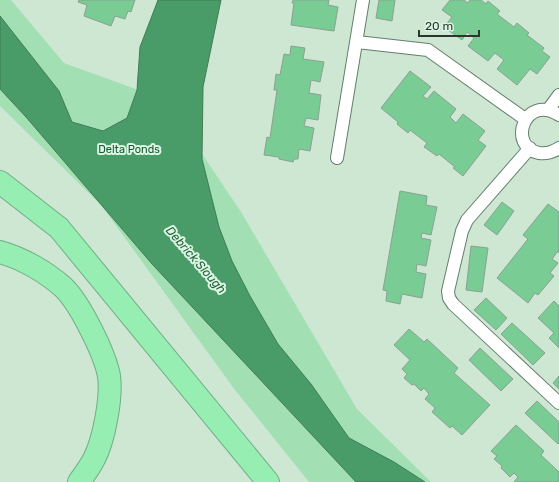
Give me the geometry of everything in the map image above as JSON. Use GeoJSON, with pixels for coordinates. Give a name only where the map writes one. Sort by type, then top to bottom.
{"type":"FeatureCollection","features":[{"type":"Feature","properties":{"kind":"highway"},"geometry":{"type":"LineString","coordinates":[[0,182],[13,190],[59,228],[268,482]]}},
{"type":"Feature","properties":{"kind":"highway"},"geometry":{"type":"LineString","coordinates":[[0,252],[13,255],[43,272],[64,288],[82,313],[97,341],[102,355],[109,376],[109,396],[102,438],[94,460],[79,482]]}},
{"type":"Feature","properties":{"kind":"lane"},"geometry":{"type":"LineString","coordinates":[[337,158],[363,0]]}},
{"type":"Feature","properties":{"kind":"lane"},"geometry":{"type":"LineString","coordinates":[[357,42],[428,50],[525,120]]}},
{"type":"Feature","properties":{"kind":"lane"},"geometry":{"type":"LineString","coordinates":[[548,110],[559,95]]}},
{"type":"Feature","properties":{"kind":"lane"},"geometry":{"type":"LineString","coordinates":[[559,115],[553,111],[537,110],[530,114],[522,126],[524,142],[536,152],[544,154],[559,148]]}},
{"type":"Feature","properties":{"kind":"lane"},"geometry":{"type":"LineString","coordinates":[[530,148],[467,220],[462,231],[448,291],[452,304],[559,403]]}},
{"type":"Feature","properties":{"kind":"green space","name":"Delta Ponds"},"geometry":{"type":"Polygon","coordinates":[[[0,0],[11,0],[64,63],[166,100],[241,212],[357,409],[431,482],[309,482],[235,390],[101,205],[0,106],[0,0]]]}},
{"type":"Feature","properties":{"kind":"water","name":"Debrick Slough"},"geometry":{"type":"Polygon","coordinates":[[[158,0],[221,0],[203,87],[202,159],[219,227],[232,261],[250,296],[278,344],[311,384],[349,438],[394,462],[425,482],[356,482],[152,264],[26,117],[0,89],[0,16],[59,91],[72,122],[103,131],[127,118],[137,90],[140,47],[158,0]]]}},
{"type":"Feature","properties":{"kind":"building"},"geometry":{"type":"Polygon","coordinates":[[[79,0],[135,0],[131,12],[128,11],[125,19],[115,16],[111,26],[84,16],[87,5],[78,2],[79,0]]]}},
{"type":"Feature","properties":{"kind":"building"},"geometry":{"type":"Polygon","coordinates":[[[293,0],[329,0],[328,5],[338,7],[334,31],[291,25],[294,3],[292,3],[293,0]]]}},
{"type":"Feature","properties":{"kind":"building"},"geometry":{"type":"Polygon","coordinates":[[[379,0],[395,0],[392,21],[376,18],[379,0]]]}},
{"type":"Feature","properties":{"kind":"building"},"geometry":{"type":"Polygon","coordinates":[[[450,0],[464,0],[468,3],[470,0],[481,0],[486,4],[488,1],[500,11],[497,14],[514,27],[517,23],[529,33],[527,35],[544,48],[542,51],[550,57],[537,74],[530,69],[517,85],[497,69],[504,60],[495,53],[488,61],[468,46],[474,38],[467,32],[462,40],[444,27],[452,17],[442,10],[450,0]]]}},
{"type":"Feature","properties":{"kind":"building"},"geometry":{"type":"Polygon","coordinates":[[[291,46],[305,48],[303,59],[324,62],[320,82],[311,80],[309,93],[321,95],[318,120],[306,118],[304,126],[314,128],[310,151],[299,149],[298,159],[294,159],[293,162],[279,159],[279,157],[264,155],[267,137],[270,138],[277,90],[274,90],[276,74],[280,75],[284,54],[290,55],[291,46]]]}},
{"type":"Feature","properties":{"kind":"building"},"geometry":{"type":"Polygon","coordinates":[[[410,71],[431,87],[423,96],[427,99],[434,91],[456,109],[450,117],[456,123],[463,114],[485,131],[478,140],[486,146],[463,176],[453,168],[455,167],[439,154],[437,156],[424,147],[427,143],[410,130],[408,133],[397,124],[398,122],[381,108],[410,71]]]}},
{"type":"Feature","properties":{"kind":"building"},"geometry":{"type":"Polygon","coordinates":[[[400,191],[427,196],[426,205],[437,207],[431,235],[422,233],[421,238],[431,240],[426,266],[417,264],[416,272],[426,274],[422,298],[402,294],[400,304],[386,301],[387,291],[383,290],[400,191]]]}},
{"type":"Feature","properties":{"kind":"building"},"geometry":{"type":"Polygon","coordinates":[[[502,202],[514,211],[497,235],[484,225],[502,202]]]}},
{"type":"Feature","properties":{"kind":"building"},"geometry":{"type":"Polygon","coordinates":[[[548,204],[559,212],[559,253],[558,251],[552,259],[558,263],[550,273],[554,276],[538,295],[535,293],[528,303],[497,278],[528,239],[523,235],[548,204]]]}},
{"type":"Feature","properties":{"kind":"building"},"geometry":{"type":"Polygon","coordinates":[[[471,246],[488,248],[482,292],[466,290],[471,246]]]}},
{"type":"Feature","properties":{"kind":"building"},"geometry":{"type":"Polygon","coordinates":[[[486,298],[507,318],[496,330],[474,310],[486,298]]]}},
{"type":"Feature","properties":{"kind":"building"},"geometry":{"type":"Polygon","coordinates":[[[554,301],[559,306],[559,348],[549,338],[554,333],[538,318],[554,301]]]}},
{"type":"Feature","properties":{"kind":"building"},"geometry":{"type":"Polygon","coordinates":[[[512,323],[545,353],[533,365],[501,334],[512,323]]]}},
{"type":"Feature","properties":{"kind":"building"},"geometry":{"type":"Polygon","coordinates":[[[409,329],[424,342],[427,339],[458,368],[454,373],[490,405],[462,435],[452,426],[450,428],[432,412],[435,408],[425,399],[429,394],[424,388],[421,391],[414,384],[412,385],[404,378],[407,374],[402,369],[410,360],[394,345],[409,329]]]}},
{"type":"Feature","properties":{"kind":"building"},"geometry":{"type":"Polygon","coordinates":[[[480,348],[513,379],[501,391],[469,360],[480,348]]]}},
{"type":"Feature","properties":{"kind":"building"},"geometry":{"type":"Polygon","coordinates":[[[559,376],[559,389],[553,383],[559,376]]]}},
{"type":"Feature","properties":{"kind":"building"},"geometry":{"type":"Polygon","coordinates":[[[537,401],[559,422],[558,444],[525,413],[537,401]]]}},
{"type":"Feature","properties":{"kind":"building"},"geometry":{"type":"Polygon","coordinates":[[[516,425],[544,451],[541,455],[559,472],[559,482],[514,482],[518,477],[514,473],[510,477],[501,468],[502,466],[494,459],[497,456],[491,451],[516,425]]]}}]}
